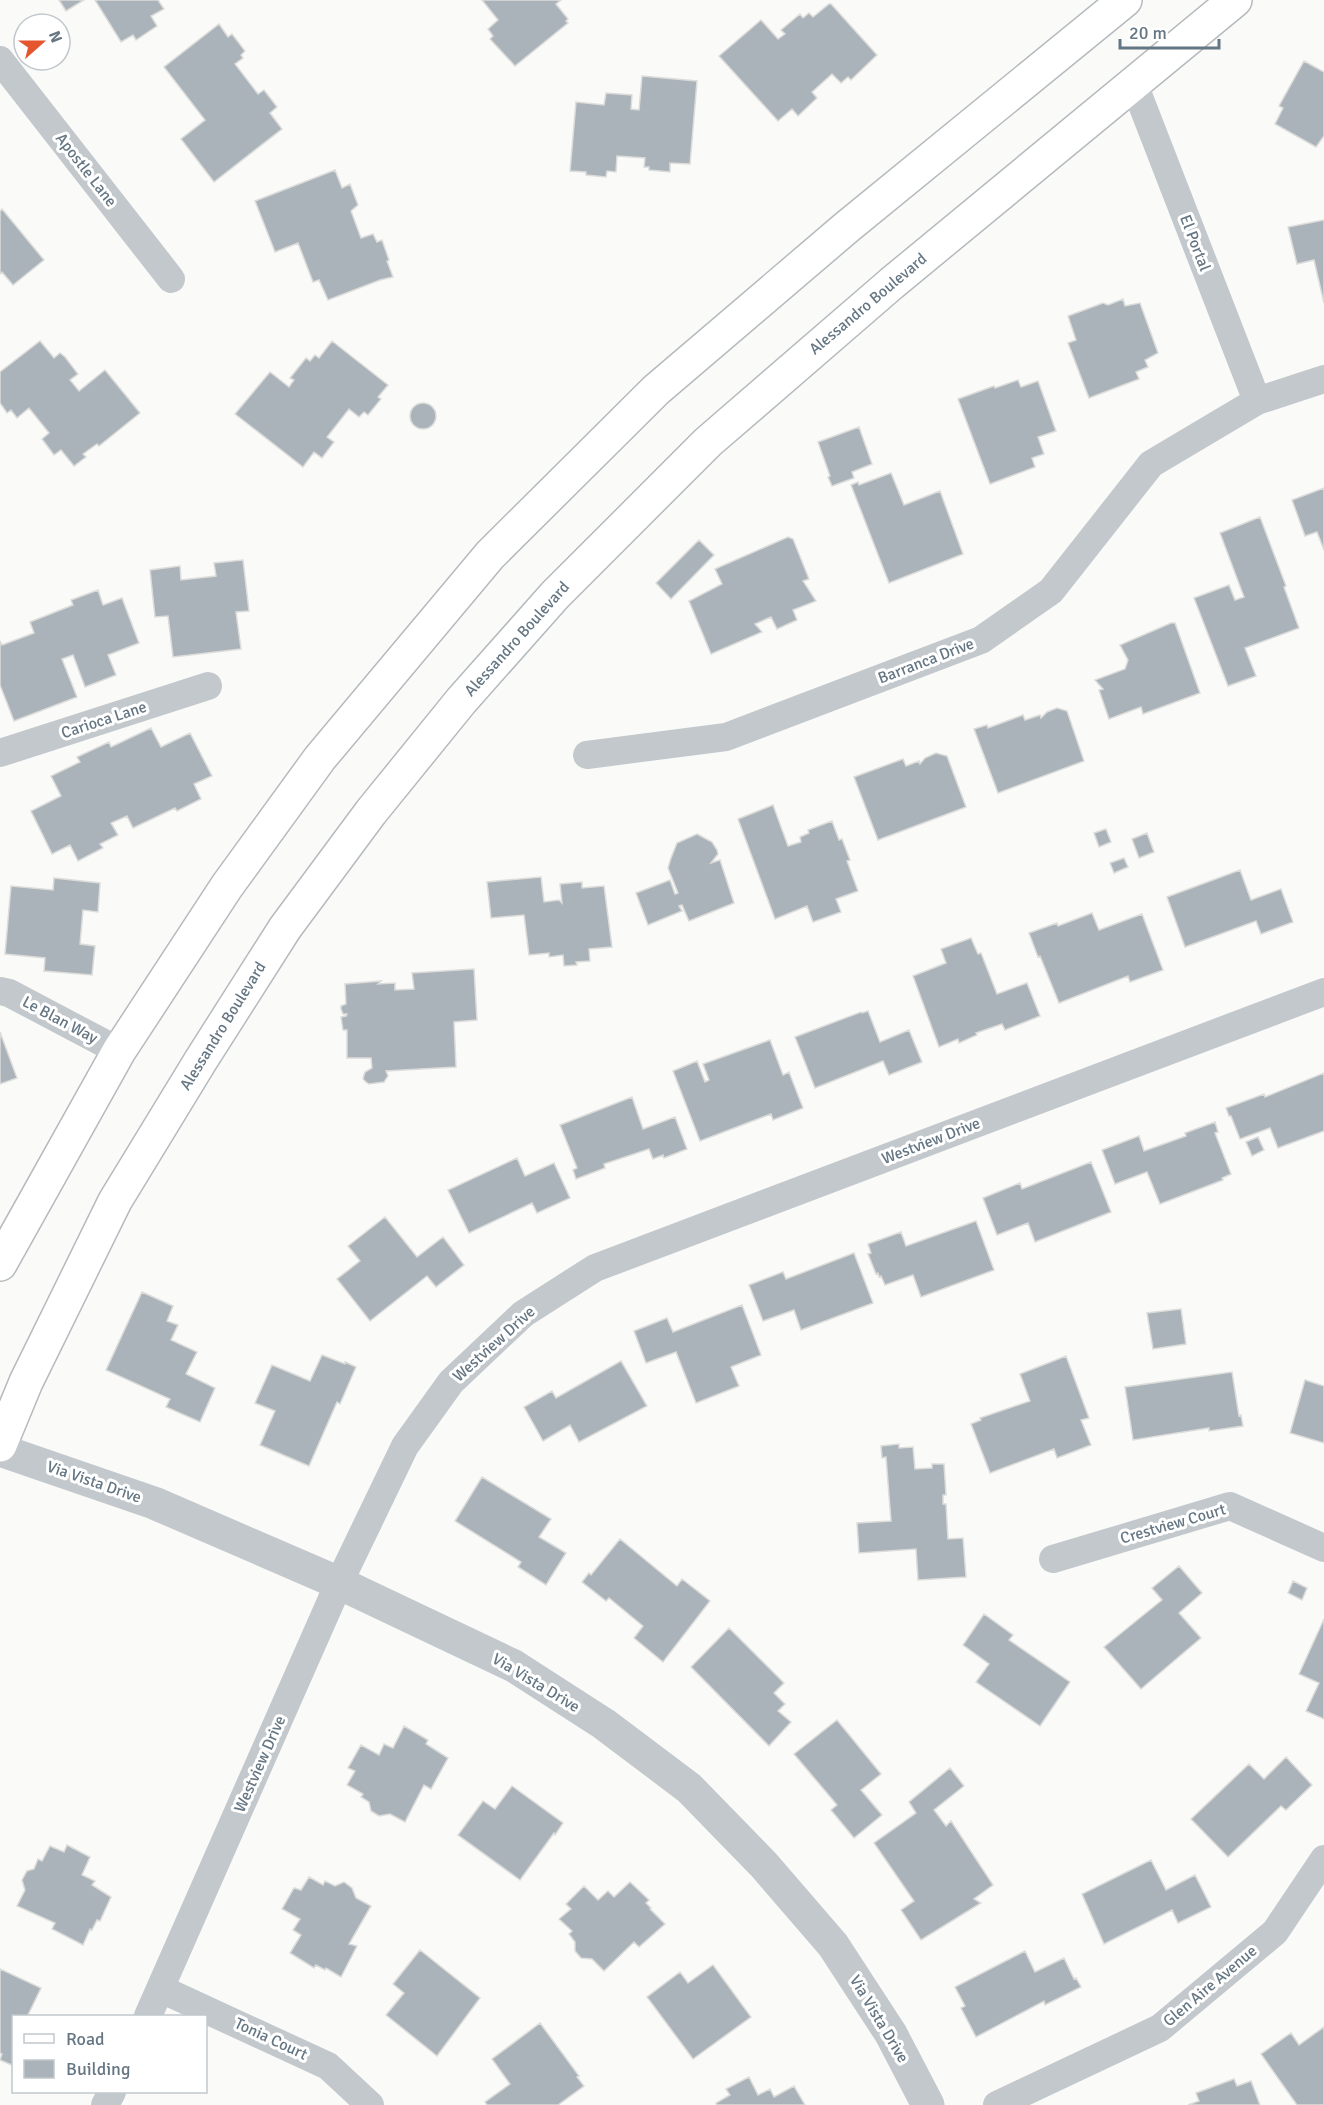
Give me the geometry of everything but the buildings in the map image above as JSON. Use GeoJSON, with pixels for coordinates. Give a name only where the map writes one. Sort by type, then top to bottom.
{"type":"FeatureCollection","features":[{"type":"Feature","properties":{"kind":"main road"},"geometry":{"type":"LineString","coordinates":[[0,1264],[119,1051],[226,886],[320,758],[490,555],[656,390],[847,227],[1125,0]]}},
{"type":"Feature","properties":{"kind":"main road","name":"Alessandro Boulevard"},"geometry":{"type":"LineString","coordinates":[[0,1445],[26,1382],[114,1201],[195,1070],[285,928],[371,812],[461,701],[555,595],[708,442],[892,283],[1234,0]]}},
{"type":"Feature","properties":{"kind":"street","name":"Apostle Lane"},"geometry":{"type":"LineString","coordinates":[[0,60],[171,279]]}},
{"type":"Feature","properties":{"kind":"street","name":"El Portal"},"geometry":{"type":"LineString","coordinates":[[1134,84],[1257,401]]}},
{"type":"Feature","properties":{"kind":"street","name":"Barranca Drive"},"geometry":{"type":"LineString","coordinates":[[587,755],[726,737],[981,640],[1051,591],[1151,464],[1257,401],[1324,379]]}},
{"type":"Feature","properties":{"kind":"street","name":"Carioca Lane"},"geometry":{"type":"LineString","coordinates":[[0,753],[208,686]]}},
{"type":"Feature","properties":{"kind":"street","name":"Le Blan Way"},"geometry":{"type":"LineString","coordinates":[[0,992],[9,993],[119,1051]]}},
{"type":"Feature","properties":{"kind":"street","name":"Westview Drive"},"geometry":{"type":"LineString","coordinates":[[148,2015],[339,1583],[405,1446],[451,1382],[523,1314],[595,1268],[1324,992]]}},
{"type":"Feature","properties":{"kind":"street","name":"Via Vista Drive"},"geometry":{"type":"LineString","coordinates":[[0,1450],[154,1503],[339,1583],[514,1666],[604,1724],[689,1788],[764,1865],[833,1945],[891,2034],[928,2105]]}},
{"type":"Feature","properties":{"kind":"street","name":"Crestview Court"},"geometry":{"type":"LineString","coordinates":[[1053,1559],[1230,1506],[1324,1548]]}},
{"type":"Feature","properties":{"kind":"street","name":"Glen Aire Avenue"},"geometry":{"type":"LineString","coordinates":[[997,2105],[1160,2028],[1275,1932],[1324,1858]]}},
{"type":"Feature","properties":{"kind":"street","name":"Tonia Court"},"geometry":{"type":"LineString","coordinates":[[161,1989],[328,2066],[370,2105]]}}]}
